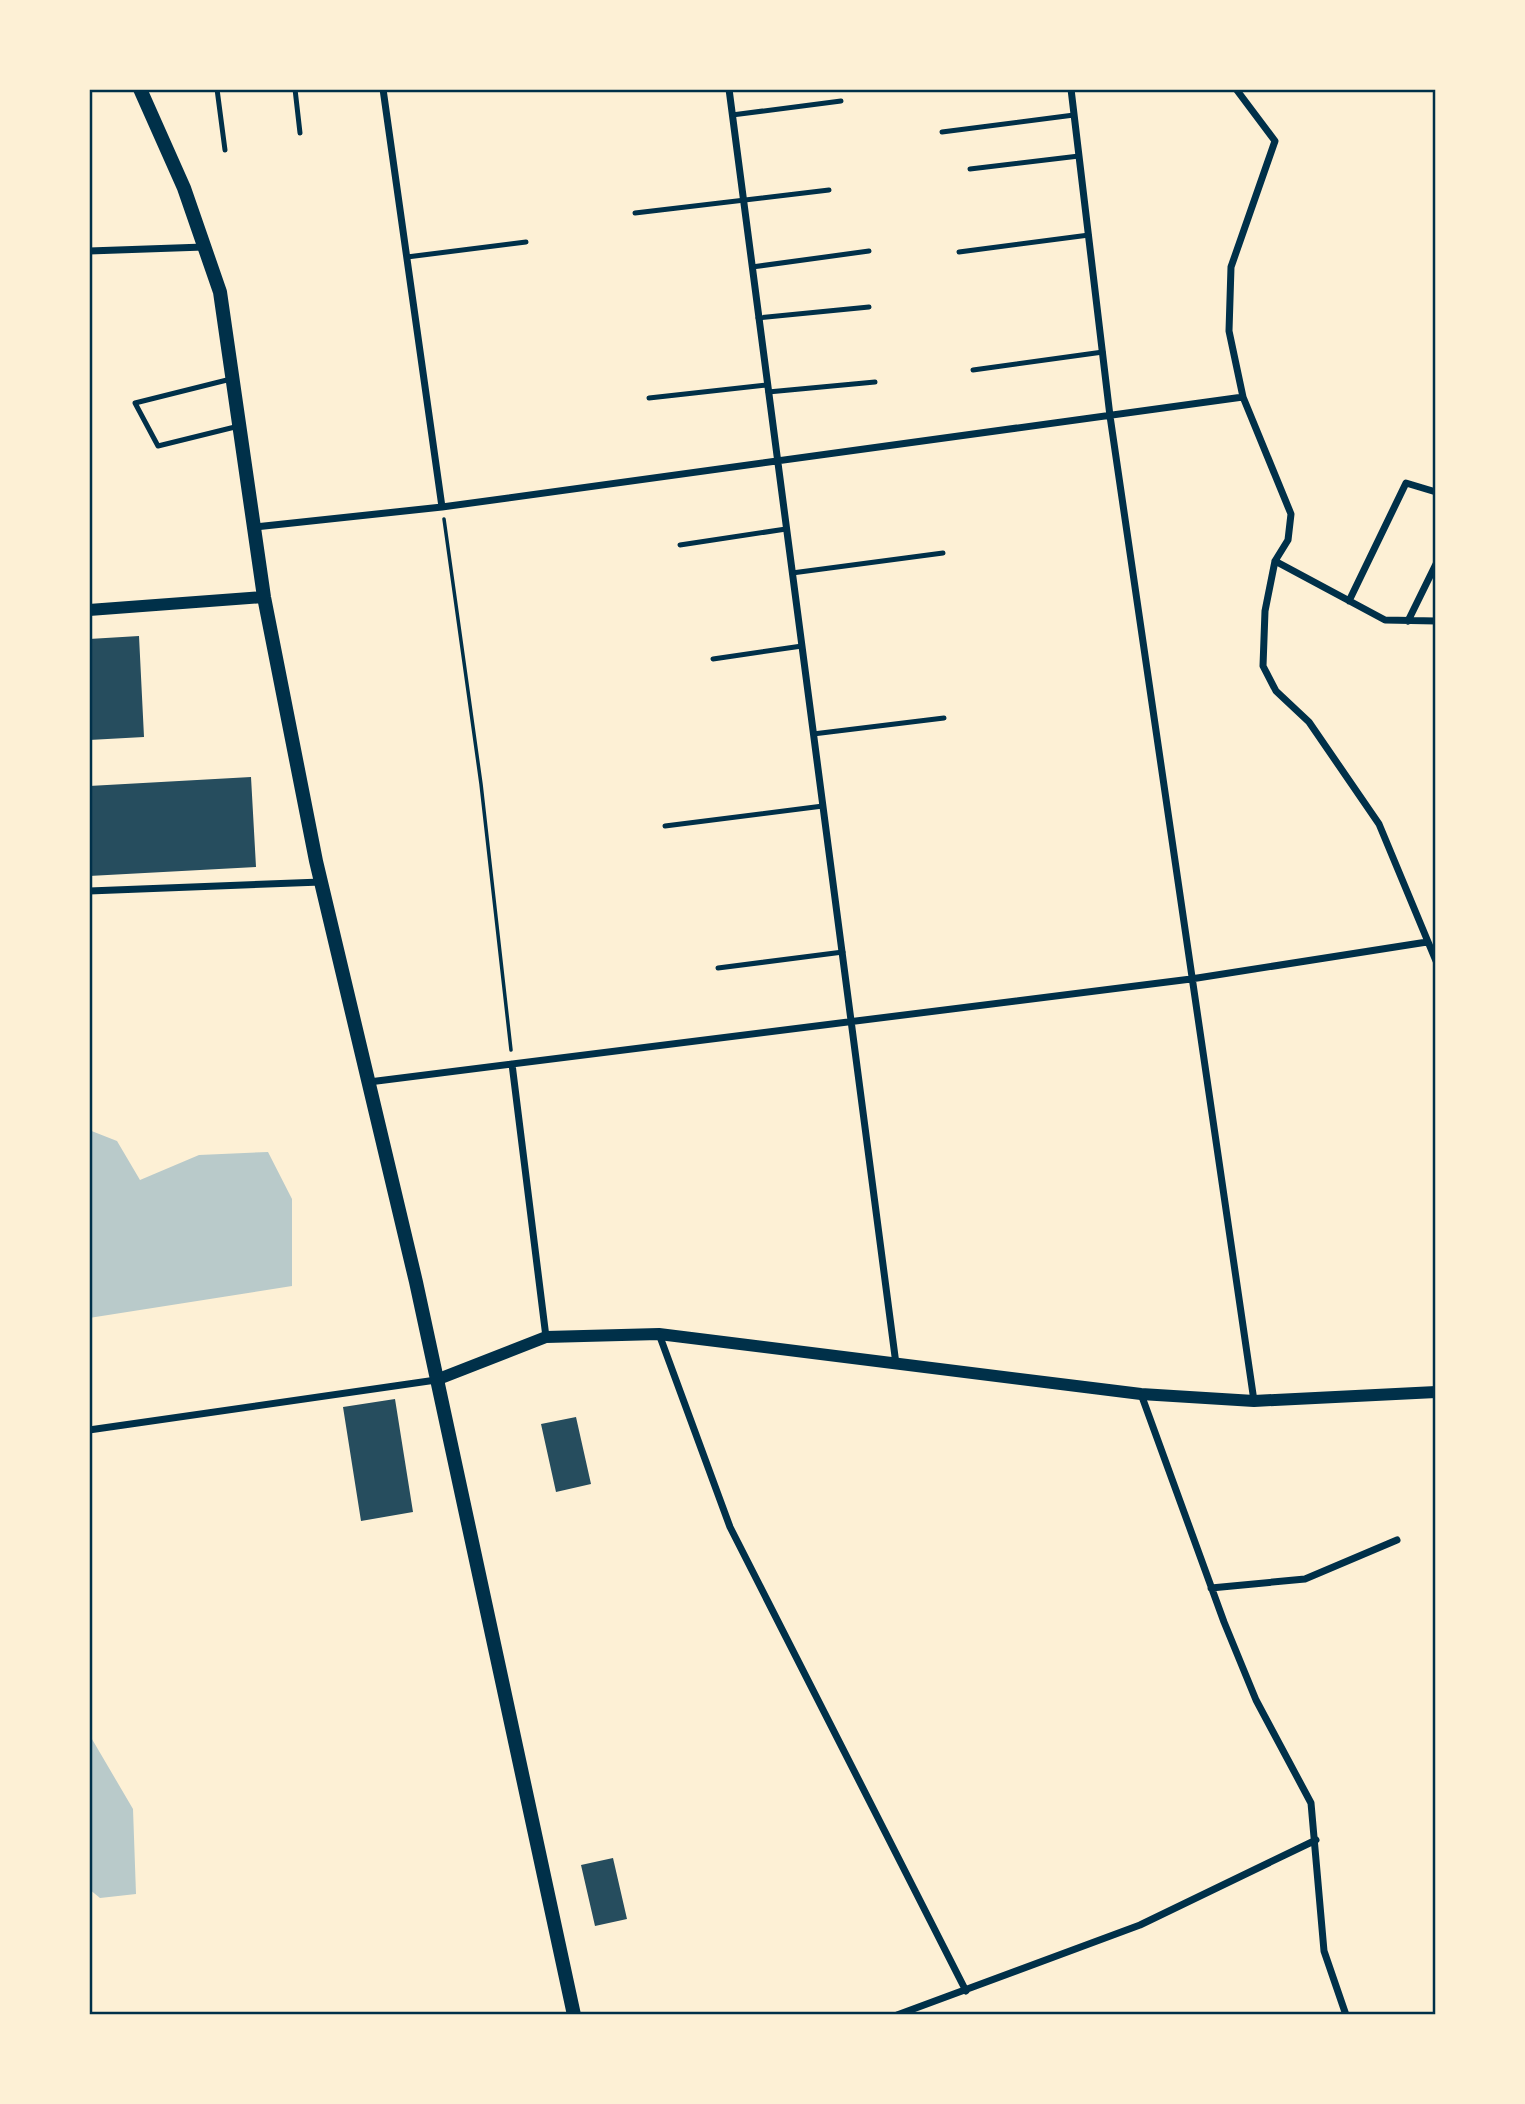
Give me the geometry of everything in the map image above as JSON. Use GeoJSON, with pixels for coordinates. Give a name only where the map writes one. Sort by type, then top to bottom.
{"type":"FeatureCollection","features":[{"type":"Feature","properties":{"kind":"main road"},"geometry":{"type":"LineString","coordinates":[[140,89],[207,246],[220,292],[264,597],[321,882],[416,1282],[574,2015]]}},
{"type":"Feature","properties":{"kind":"street"},"geometry":{"type":"LineString","coordinates":[[383,89],[442,507]]}},
{"type":"Feature","properties":{"kind":"street"},"geometry":{"type":"LineString","coordinates":[[729,89],[896,1364]]}},
{"type":"Feature","properties":{"kind":"street"},"geometry":{"type":"LineString","coordinates":[[1071,89],[1110,416],[1254,1401]]}},
{"type":"Feature","properties":{"kind":"street"},"geometry":{"type":"LineString","coordinates":[[1236,89],[1275,141],[1231,267],[1229,331],[1243,397],[1291,514],[1288,540],[1275,561],[1265,611],[1263,666],[1276,691],[1309,722],[1379,824],[1436,961]]}},
{"type":"Feature","properties":{"kind":"street"},"geometry":{"type":"LineString","coordinates":[[89,251],[207,246]]}},
{"type":"Feature","properties":{"kind":"street"},"geometry":{"type":"LineString","coordinates":[[253,528],[442,507],[1243,397]]}},
{"type":"Feature","properties":{"kind":"street"},"geometry":{"type":"LineString","coordinates":[[1349,601],[1406,484],[1436,492]]}},
{"type":"Feature","properties":{"kind":"street"},"geometry":{"type":"LineString","coordinates":[[1275,561],[1385,620],[1436,621]]}},
{"type":"Feature","properties":{"kind":"street"},"geometry":{"type":"LineString","coordinates":[[1408,621],[1436,564]]}},
{"type":"Feature","properties":{"kind":"street"},"geometry":{"type":"LineString","coordinates":[[89,610],[264,597]]}},
{"type":"Feature","properties":{"kind":"street"},"geometry":{"type":"LineString","coordinates":[[89,891],[321,882]]}},
{"type":"Feature","properties":{"kind":"street"},"geometry":{"type":"LineString","coordinates":[[367,1083],[1191,979],[1427,942]]}},
{"type":"Feature","properties":{"kind":"street"},"geometry":{"type":"LineString","coordinates":[[512,1063],[546,1337]]}},
{"type":"Feature","properties":{"kind":"street"},"geometry":{"type":"LineString","coordinates":[[89,1430],[436,1380],[546,1337],[659,1334],[1141,1394],[1254,1401],[1436,1392]]}},
{"type":"Feature","properties":{"kind":"street"},"geometry":{"type":"LineString","coordinates":[[659,1334],[730,1527],[966,1991]]}},
{"type":"Feature","properties":{"kind":"street"},"geometry":{"type":"LineString","coordinates":[[1141,1394],[1211,1588],[1256,1700],[1311,1803],[1324,1951],[1346,2015]]}},
{"type":"Feature","properties":{"kind":"street"},"geometry":{"type":"LineString","coordinates":[[1211,1588],[1305,1579],[1396,1539]]}},
{"type":"Feature","properties":{"kind":"street"},"geometry":{"type":"LineString","coordinates":[[897,2015],[1140,1924],[1316,1840]]}},
{"type":"Feature","properties":{"kind":"lane"},"geometry":{"type":"LineString","coordinates":[[217,89],[225,150]]}},
{"type":"Feature","properties":{"kind":"lane"},"geometry":{"type":"LineString","coordinates":[[295,89],[300,133]]}},
{"type":"Feature","properties":{"kind":"lane"},"geometry":{"type":"LineString","coordinates":[[732,115],[841,101]]}},
{"type":"Feature","properties":{"kind":"lane"},"geometry":{"type":"LineString","coordinates":[[942,132],[1074,115]]}},
{"type":"Feature","properties":{"kind":"lane"},"geometry":{"type":"LineString","coordinates":[[970,169],[1079,156]]}},
{"type":"Feature","properties":{"kind":"lane"},"geometry":{"type":"LineString","coordinates":[[635,214],[828,190]]}},
{"type":"Feature","properties":{"kind":"lane"},"geometry":{"type":"LineString","coordinates":[[959,252],[1089,235]]}},
{"type":"Feature","properties":{"kind":"lane"},"geometry":{"type":"LineString","coordinates":[[407,257],[526,242]]}},
{"type":"Feature","properties":{"kind":"lane"},"geometry":{"type":"LineString","coordinates":[[752,267],[869,251]]}},
{"type":"Feature","properties":{"kind":"lane"},"geometry":{"type":"LineString","coordinates":[[758,318],[869,307]]}},
{"type":"Feature","properties":{"kind":"lane"},"geometry":{"type":"LineString","coordinates":[[973,370],[1103,352]]}},
{"type":"Feature","properties":{"kind":"lane"},"geometry":{"type":"LineString","coordinates":[[234,378],[135,403],[158,446],[240,425]]}},
{"type":"Feature","properties":{"kind":"lane"},"geometry":{"type":"LineString","coordinates":[[649,398],[875,382]]}},
{"type":"Feature","properties":{"kind":"lane"},"geometry":{"type":"LineString","coordinates":[[680,545],[786,529]]}},
{"type":"Feature","properties":{"kind":"lane"},"geometry":{"type":"LineString","coordinates":[[792,573],[943,553]]}},
{"type":"Feature","properties":{"kind":"lane"},"geometry":{"type":"LineString","coordinates":[[713,659],[802,646]]}},
{"type":"Feature","properties":{"kind":"lane"},"geometry":{"type":"LineString","coordinates":[[813,734],[944,718]]}},
{"type":"Feature","properties":{"kind":"lane"},"geometry":{"type":"LineString","coordinates":[[665,826],[823,806]]}},
{"type":"Feature","properties":{"kind":"lane"},"geometry":{"type":"LineString","coordinates":[[718,968],[843,952]]}},
{"type":"Feature","properties":{"kind":"path"},"geometry":{"type":"LineString","coordinates":[[442,507],[481,784],[512,1063]]}},
{"type":"Feature","properties":{"kind":"shaded area"},"geometry":{"type":"Polygon","coordinates":[[[89,1130],[117,1141],[140,1180],[199,1155],[268,1152],[292,1199],[292,1286],[89,1318],[89,1130]]]}},
{"type":"Feature","properties":{"kind":"shaded area"},"geometry":{"type":"Polygon","coordinates":[[[89,1734],[133,1809],[136,1894],[100,1898],[89,1889],[89,1734]]]}},
{"type":"Feature","properties":{"kind":"building"},"geometry":{"type":"Polygon","coordinates":[[[139,636],[144,737],[89,740],[89,639],[139,636]]]}},
{"type":"Feature","properties":{"kind":"building"},"geometry":{"type":"Polygon","coordinates":[[[251,777],[256,867],[89,876],[89,786],[251,777]]]}},
{"type":"Feature","properties":{"kind":"building"},"geometry":{"type":"Polygon","coordinates":[[[395,1399],[413,1512],[361,1521],[343,1407],[395,1399]]]}},
{"type":"Feature","properties":{"kind":"building"},"geometry":{"type":"Polygon","coordinates":[[[576,1417],[591,1484],[556,1492],[541,1424],[576,1417]]]}},
{"type":"Feature","properties":{"kind":"building"},"geometry":{"type":"Polygon","coordinates":[[[613,1858],[627,1919],[595,1926],[581,1865],[613,1858]]]}}]}
